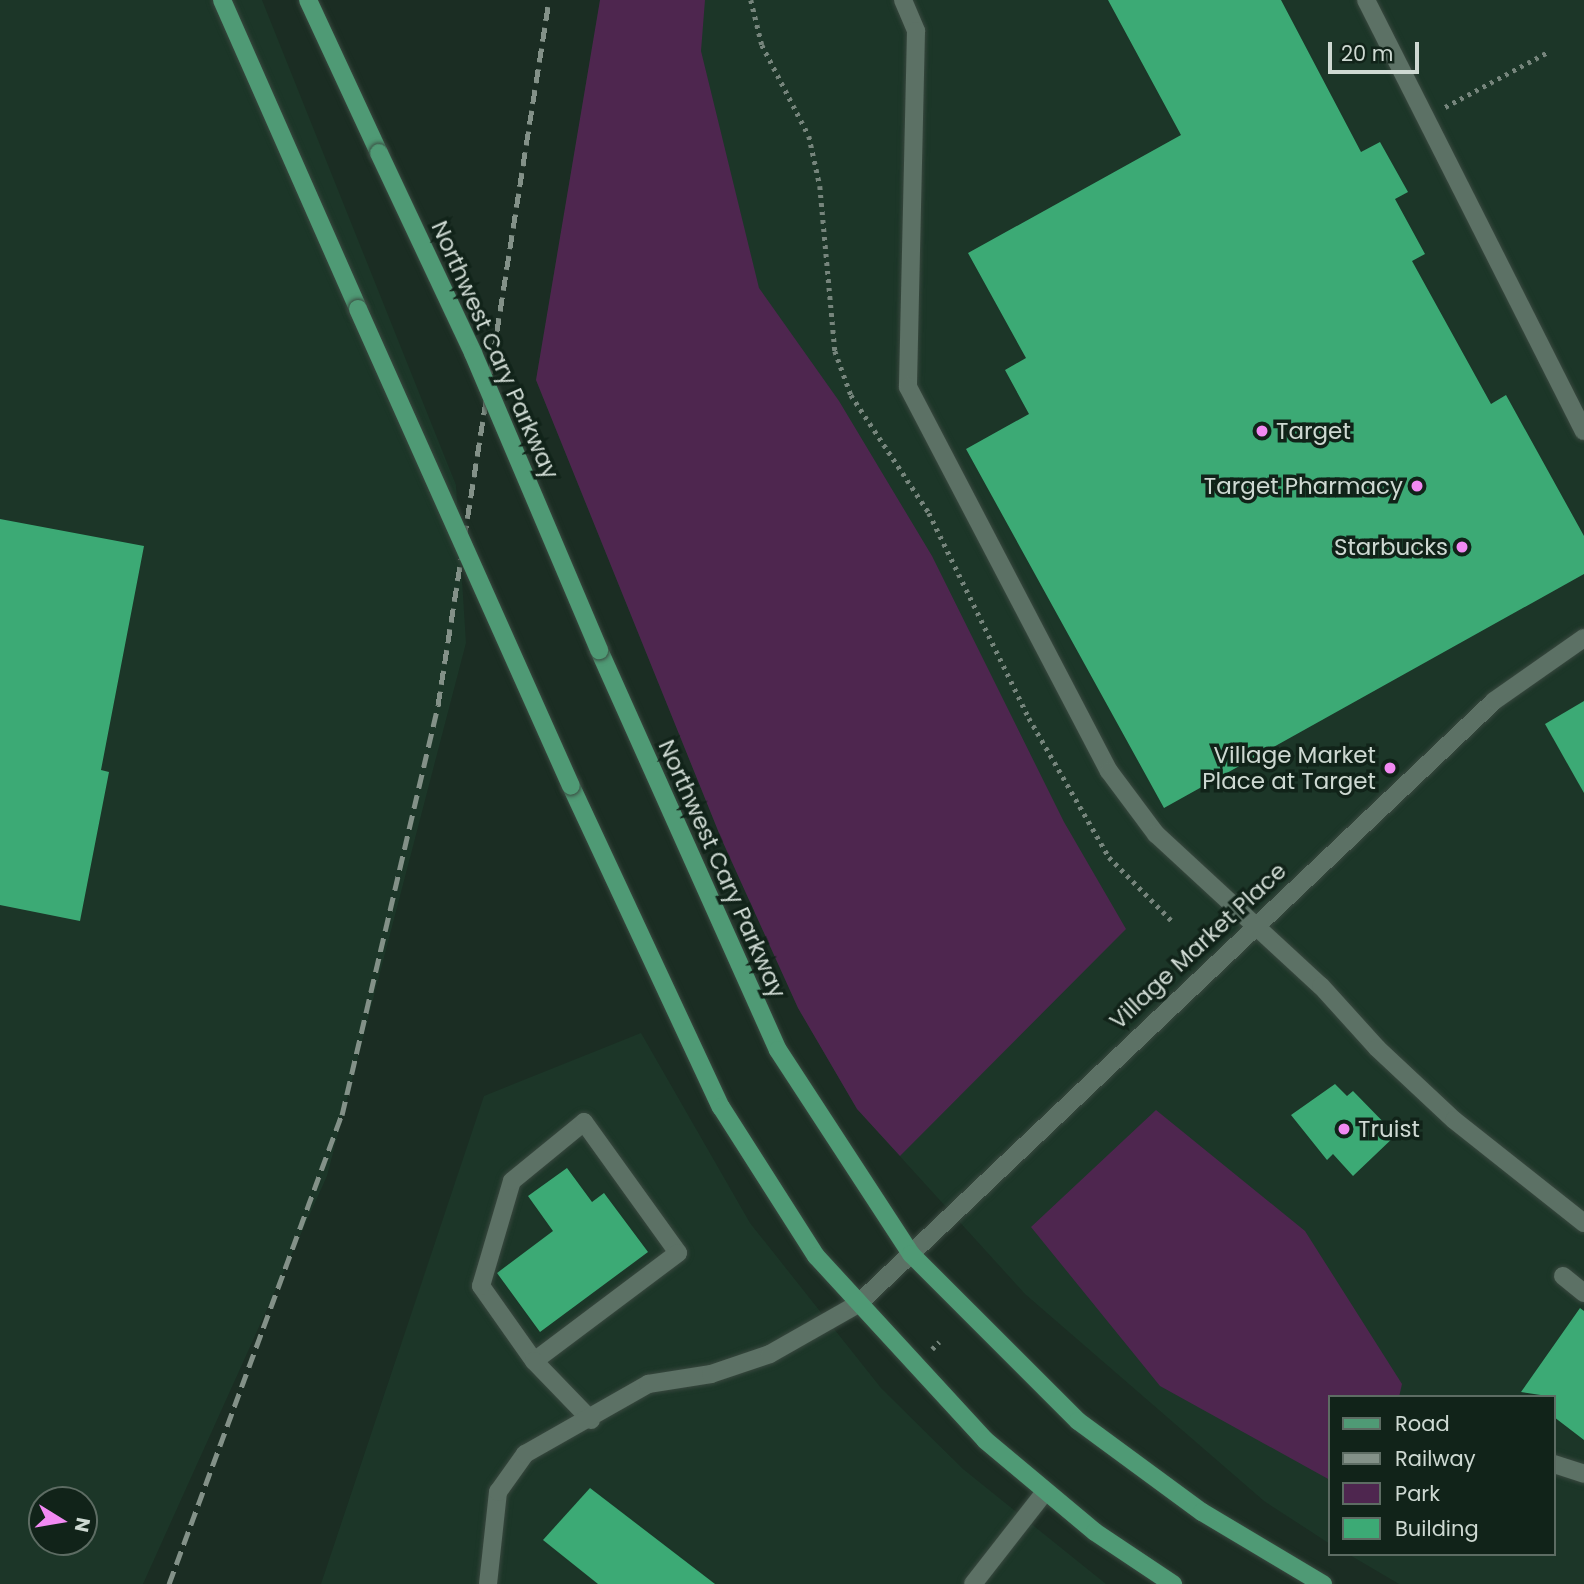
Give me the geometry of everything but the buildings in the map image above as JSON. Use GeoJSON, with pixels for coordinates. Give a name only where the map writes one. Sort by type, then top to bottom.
{"type":"FeatureCollection","features":[{"type":"Feature","properties":{"kind":"main road"},"geometry":{"type":"LineString","coordinates":[[222,0],[570,786],[720,1107],[816,1256],[937,1393],[1044,1493],[1173,1584]]}},
{"type":"Feature","properties":{"kind":"main road","name":"Northwest Cary Parkway"},"geometry":{"type":"LineString","coordinates":[[308,0],[473,353],[599,650],[778,1050],[911,1254],[1078,1421],[1202,1511],[1323,1584]]}},
{"type":"Feature","properties":{"kind":"street"},"geometry":{"type":"LineString","coordinates":[[903,0],[916,32],[908,387],[1110,771],[1156,834],[1454,1120],[1584,1223]]}},
{"type":"Feature","properties":{"kind":"street"},"geometry":{"type":"LineString","coordinates":[[1366,0],[1584,431]]}},
{"type":"Feature","properties":{"kind":"street","name":"Village Market Place"},"geometry":{"type":"LineString","coordinates":[[488,1584],[498,1492],[509,1469],[548,1439],[591,1420],[648,1384],[711,1374],[770,1354],[858,1304],[1253,926],[1494,701],[1584,638]]}},
{"type":"Feature","properties":{"kind":"street"},"geometry":{"type":"LineString","coordinates":[[534,1361],[678,1253],[584,1122],[512,1181],[481,1286],[534,1361],[591,1420]]}},
{"type":"Feature","properties":{"kind":"street"},"geometry":{"type":"LineString","coordinates":[[1563,1276],[1584,1293]]}},
{"type":"Feature","properties":{"kind":"street"},"geometry":{"type":"LineString","coordinates":[[1556,1465],[1584,1474]]}},
{"type":"Feature","properties":{"kind":"street"},"geometry":{"type":"LineString","coordinates":[[973,1584],[1044,1493]]}},
{"type":"Feature","properties":{"kind":"path"},"geometry":{"type":"LineString","coordinates":[[1445,107],[1546,53]]}},
{"type":"Feature","properties":{"kind":"shaded area"},"geometry":{"type":"Polygon","coordinates":[[[0,0],[262,0],[456,485],[466,643],[327,1176],[143,1584],[0,1584],[0,0]]]}},
{"type":"Feature","properties":{"kind":"shaded area"},"geometry":{"type":"Polygon","coordinates":[[[600,0],[1584,0],[1584,1584],[1399,1584],[1351,1556],[1556,1556],[1556,1395],[1328,1395],[1328,1543],[1264,1501],[1025,1294],[857,1109],[798,1008],[721,838],[536,380],[600,0]]]}},
{"type":"Feature","properties":{"kind":"shaded area"},"geometry":{"type":"Polygon","coordinates":[[[641,1033],[750,1223],[881,1388],[963,1469],[1106,1584],[321,1584],[484,1096],[641,1033]]]}},
{"type":"Feature","properties":{"kind":"green space"},"geometry":{"type":"Polygon","coordinates":[[[600,0],[705,0],[701,51],[759,288],[839,401],[932,556],[1064,822],[1126,929],[900,1156],[857,1109],[798,1008],[721,838],[536,380],[600,0]]]}},
{"type":"Feature","properties":{"kind":"green space"},"geometry":{"type":"Polygon","coordinates":[[[1156,1110],[1305,1231],[1402,1384],[1399,1395],[1328,1395],[1328,1479],[1160,1386],[1031,1227],[1156,1110]]]}},
{"type":"Feature","properties":{"kind":"railway"},"geometry":{"type":"LineString","coordinates":[[169,1584],[342,1115],[438,705],[549,0]]}},
{"type":"Feature","properties":{"kind":"place","name":"Target"},"geometry":{"type":"Point","coordinates":[1262,431]}},
{"type":"Feature","properties":{"kind":"place","name":"Target Pharmacy"},"geometry":{"type":"Point","coordinates":[1417,486]}},
{"type":"Feature","properties":{"kind":"place","name":"Starbucks"},"geometry":{"type":"Point","coordinates":[1462,547]}},
{"type":"Feature","properties":{"kind":"place","name":"Village Market Place at Target"},"geometry":{"type":"Point","coordinates":[1390,768]}},
{"type":"Feature","properties":{"kind":"place","name":"Truist"},"geometry":{"type":"Point","coordinates":[1344,1129]}}]}
